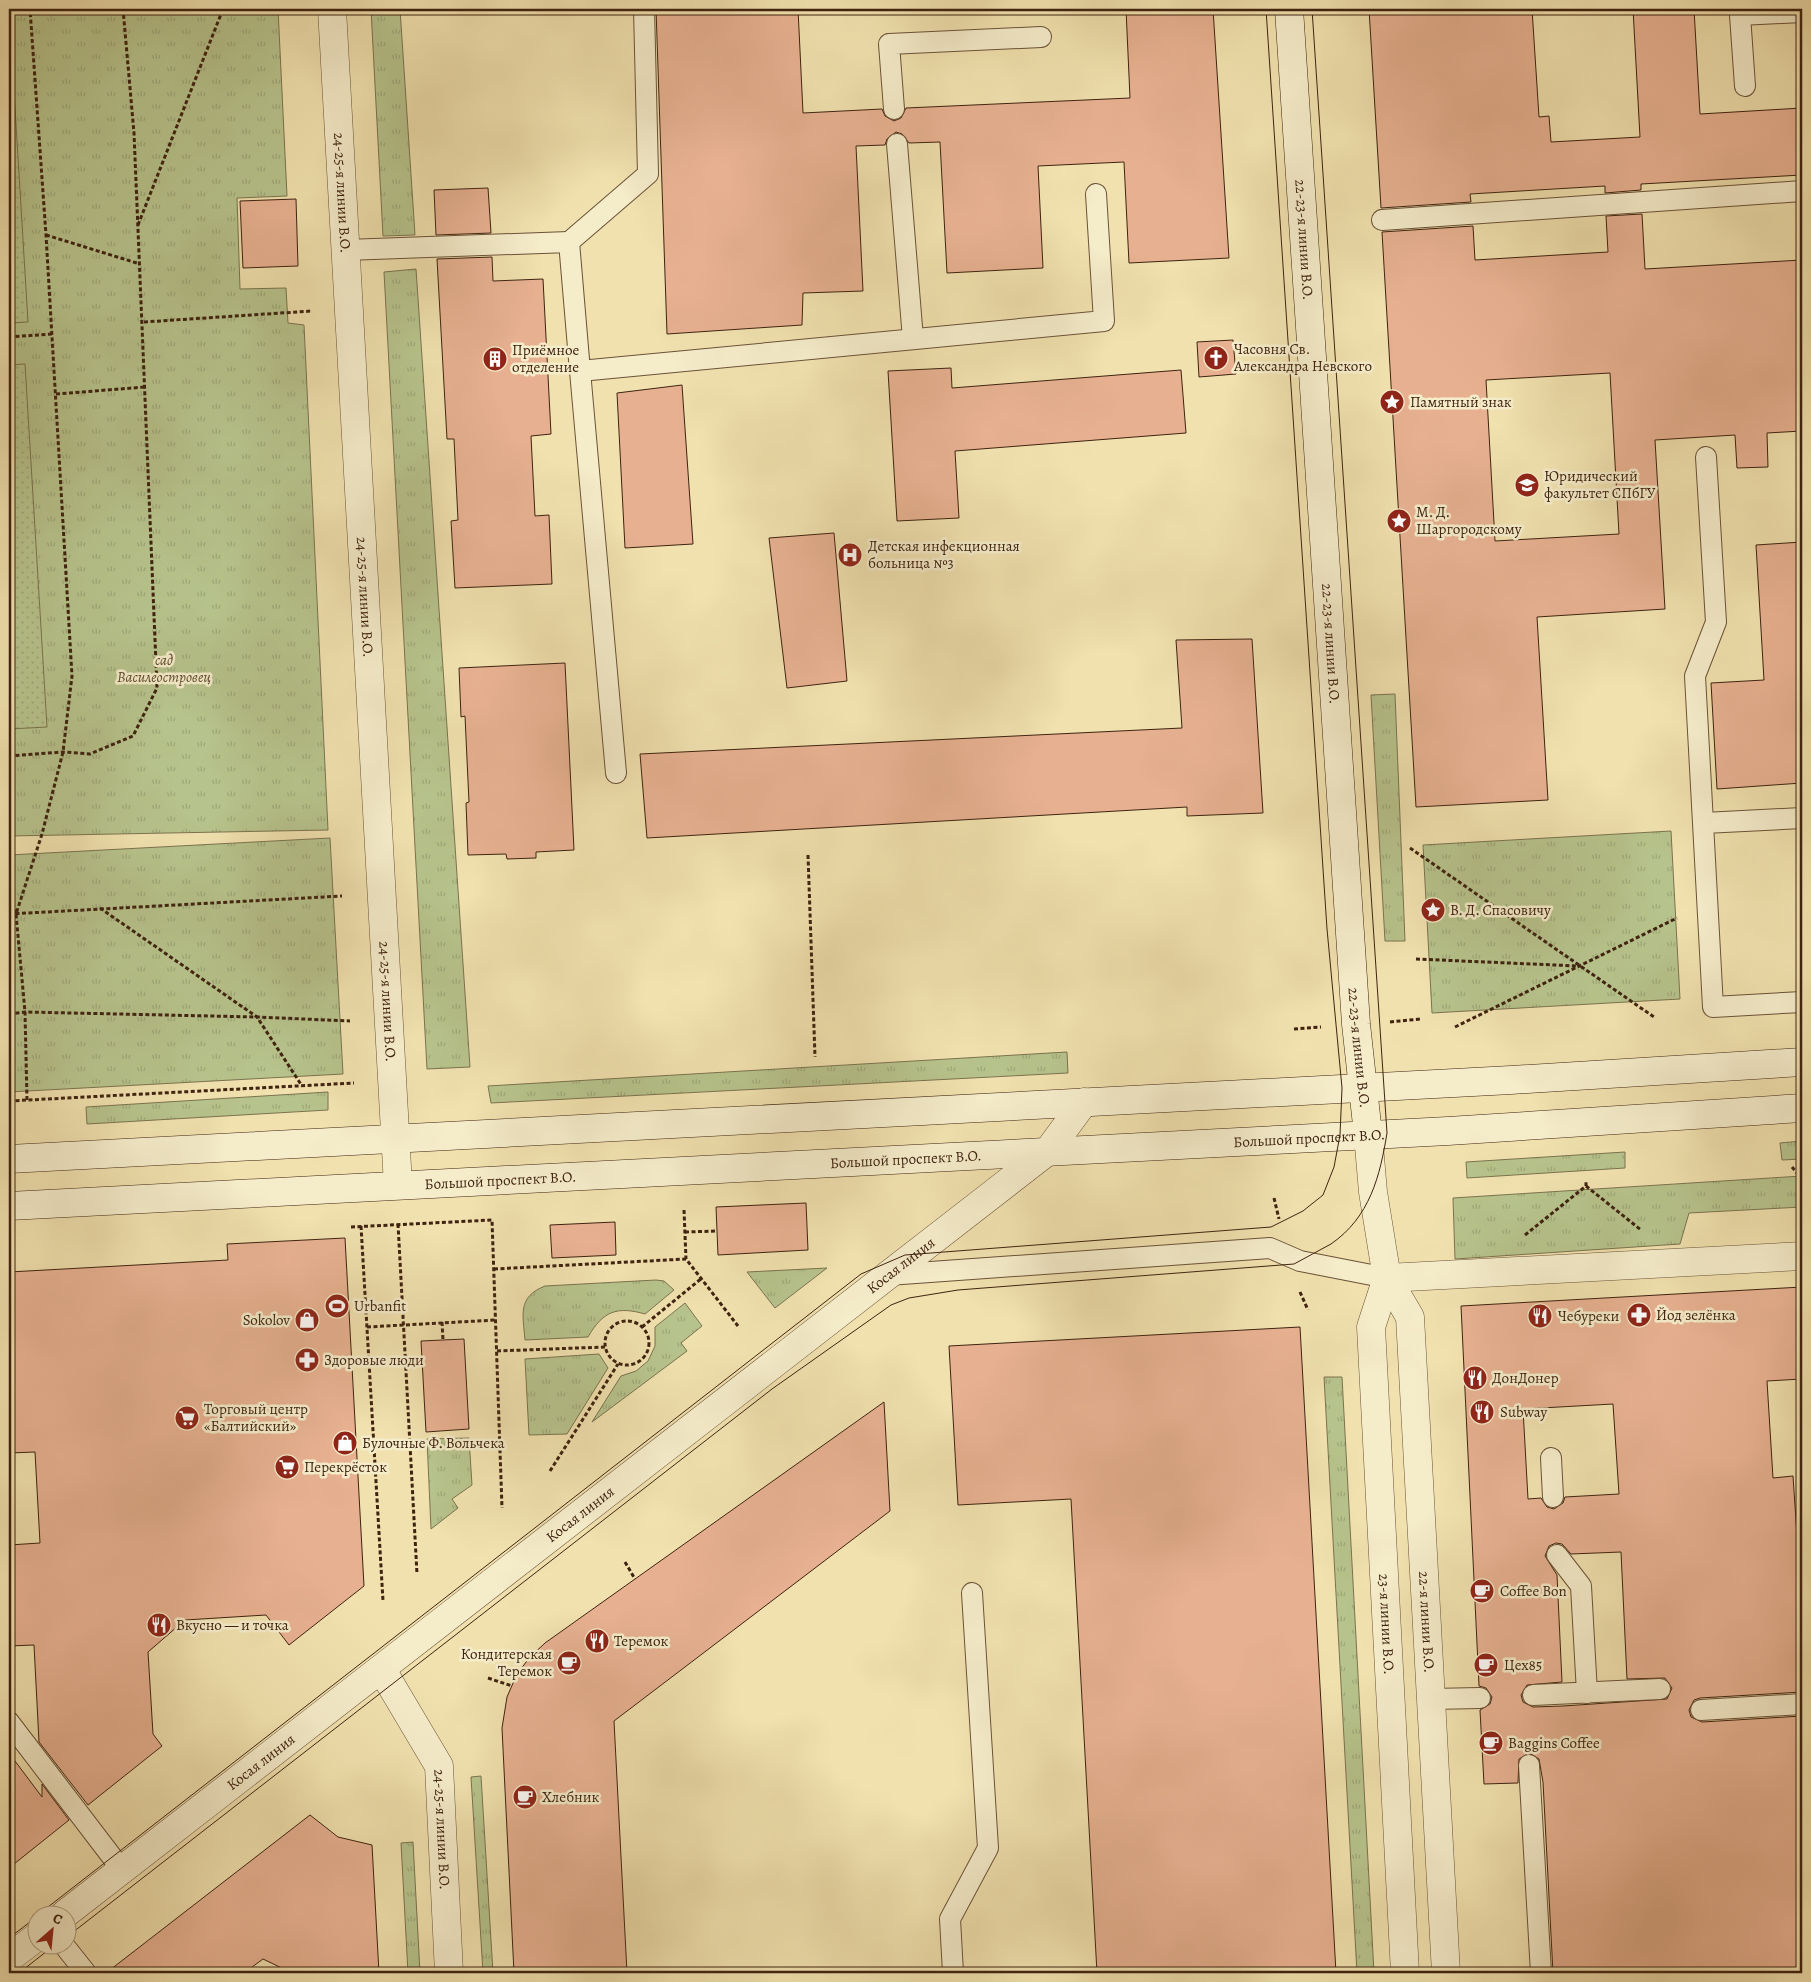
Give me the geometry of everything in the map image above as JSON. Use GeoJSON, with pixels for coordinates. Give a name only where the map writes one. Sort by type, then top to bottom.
{"type":"FeatureCollection","features":[{"type":"Feature","properties":{"kind":"street","name":"24-25-я линии В.О."},"geometry":{"type":"LineString","coordinates":[[332,9],[398,1185]]}},
{"type":"Feature","properties":{"kind":"street","name":"22-23-я линии В.О."},"geometry":{"type":"LineString","coordinates":[[1289,9],[1354,1004],[1373,1192],[1388,1278]]}},
{"type":"Feature","properties":{"kind":"street"},"geometry":{"type":"LineString","coordinates":[[9,1159],[1802,1062]]}},
{"type":"Feature","properties":{"kind":"street","name":"Косая линия"},"geometry":{"type":"LineString","coordinates":[[78,1904],[382,1670],[1048,1151],[1084,1102]]}},
{"type":"Feature","properties":{"kind":"street","name":"Большой проспект В.О."},"geometry":{"type":"LineString","coordinates":[[9,1206],[1448,1131],[1802,1108]]}},
{"type":"Feature","properties":{"kind":"street"},"geometry":{"type":"LineString","coordinates":[[1388,1278],[1802,1256]]}},
{"type":"Feature","properties":{"kind":"street","name":"22-я линии В.О."},"geometry":{"type":"LineString","coordinates":[[1388,1278],[1410,1317],[1446,1973]]}},
{"type":"Feature","properties":{"kind":"street","name":"23-я линии В.О."},"geometry":{"type":"LineString","coordinates":[[1388,1278],[1371,1327],[1405,1973]]}},
{"type":"Feature","properties":{"kind":"street","name":"24-25-я линии В.О."},"geometry":{"type":"LineString","coordinates":[[382,1670],[439,1766],[450,1973]]}},
{"type":"Feature","properties":{"kind":"street"},"geometry":{"type":"LineString","coordinates":[[9,1958],[28,1944]]}},
{"type":"Feature","properties":{"kind":"lane"},"geometry":{"type":"LineString","coordinates":[[346,250],[570,242],[648,174],[644,9]]}},
{"type":"Feature","properties":{"kind":"lane"},"geometry":{"type":"LineString","coordinates":[[1745,86],[1740,15],[1802,12]]}},
{"type":"Feature","properties":{"kind":"lane"},"geometry":{"type":"LineString","coordinates":[[894,109],[889,44],[1041,37]]}},
{"type":"Feature","properties":{"kind":"lane"},"geometry":{"type":"LineString","coordinates":[[897,144],[913,339]]}},
{"type":"Feature","properties":{"kind":"lane"},"geometry":{"type":"LineString","coordinates":[[1382,220],[1802,191]]}},
{"type":"Feature","properties":{"kind":"lane"},"geometry":{"type":"LineString","coordinates":[[580,371],[1104,321],[1096,194]]}},
{"type":"Feature","properties":{"kind":"lane"},"geometry":{"type":"LineString","coordinates":[[570,242],[616,772]]}},
{"type":"Feature","properties":{"kind":"lane"},"geometry":{"type":"LineString","coordinates":[[1706,457],[1716,622],[1695,676],[1713,1007],[1802,1002]]}},
{"type":"Feature","properties":{"kind":"lane"},"geometry":{"type":"LineString","coordinates":[[1704,823],[1802,818]]}},
{"type":"Feature","properties":{"kind":"lane"},"geometry":{"type":"LineString","coordinates":[[888,1275],[1270,1248],[1300,1261],[1388,1278]]}},
{"type":"Feature","properties":{"kind":"lane"},"geometry":{"type":"LineString","coordinates":[[1551,1458],[1554,1497]]}},
{"type":"Feature","properties":{"kind":"lane"},"geometry":{"type":"LineString","coordinates":[[1557,1555],[1580,1586],[1587,1693]]}},
{"type":"Feature","properties":{"kind":"lane"},"geometry":{"type":"LineString","coordinates":[[953,1973],[950,1919],[988,1848],[972,1593]]}},
{"type":"Feature","properties":{"kind":"lane"},"geometry":{"type":"LineString","coordinates":[[1534,1695],[1660,1690]]}},
{"type":"Feature","properties":{"kind":"lane"},"geometry":{"type":"LineString","coordinates":[[1431,1699],[1480,1698]]}},
{"type":"Feature","properties":{"kind":"lane"},"geometry":{"type":"LineString","coordinates":[[1701,1710],[1802,1704]]}},
{"type":"Feature","properties":{"kind":"lane"},"geometry":{"type":"LineString","coordinates":[[9,1722],[122,1870]]}},
{"type":"Feature","properties":{"kind":"lane"},"geometry":{"type":"LineString","coordinates":[[1529,1765],[1541,1973]]}},
{"type":"Feature","properties":{"kind":"lane"},"geometry":{"type":"LineString","coordinates":[[71,1954],[86,1973]]}},
{"type":"Feature","properties":{"kind":"path"},"geometry":{"type":"LineString","coordinates":[[16,914],[42,834],[63,752],[72,676],[46,235],[30,9]]}},
{"type":"Feature","properties":{"kind":"path"},"geometry":{"type":"LineString","coordinates":[[9,756],[63,752],[90,754],[132,736],[157,688],[144,322],[137,228],[134,133],[123,9]]}},
{"type":"Feature","properties":{"kind":"path"},"geometry":{"type":"LineString","coordinates":[[137,228],[223,9]]}},
{"type":"Feature","properties":{"kind":"path"},"geometry":{"type":"LineString","coordinates":[[46,235],[140,264]]}},
{"type":"Feature","properties":{"kind":"path"},"geometry":{"type":"LineString","coordinates":[[144,322],[312,311]]}},
{"type":"Feature","properties":{"kind":"path"},"geometry":{"type":"LineString","coordinates":[[9,337],[52,334]]}},
{"type":"Feature","properties":{"kind":"path"},"geometry":{"type":"LineString","coordinates":[[56,394],[145,387]]}},
{"type":"Feature","properties":{"kind":"path"},"geometry":{"type":"LineString","coordinates":[[1410,848],[1654,1017]]}},
{"type":"Feature","properties":{"kind":"path"},"geometry":{"type":"LineString","coordinates":[[808,855],[815,1057]]}},
{"type":"Feature","properties":{"kind":"path"},"geometry":{"type":"LineString","coordinates":[[9,914],[342,896]]}},
{"type":"Feature","properties":{"kind":"path"},"geometry":{"type":"LineString","coordinates":[[9,898],[16,914],[25,1012],[27,1100]]}},
{"type":"Feature","properties":{"kind":"path"},"geometry":{"type":"LineString","coordinates":[[100,908],[257,1017],[303,1087]]}},
{"type":"Feature","properties":{"kind":"path"},"geometry":{"type":"LineString","coordinates":[[1455,1027],[1682,916]]}},
{"type":"Feature","properties":{"kind":"path"},"geometry":{"type":"LineString","coordinates":[[1416,959],[1580,966]]}},
{"type":"Feature","properties":{"kind":"path"},"geometry":{"type":"LineString","coordinates":[[9,1014],[25,1012],[350,1021]]}},
{"type":"Feature","properties":{"kind":"path"},"geometry":{"type":"LineString","coordinates":[[9,1101],[354,1083]]}},
{"type":"Feature","properties":{"kind":"path"},"geometry":{"type":"LineString","coordinates":[[1792,1167],[1802,1179]]}},
{"type":"Feature","properties":{"kind":"path"},"geometry":{"type":"LineString","coordinates":[[1586,1180],[1586,1186]]}},
{"type":"Feature","properties":{"kind":"path"},"geometry":{"type":"LineString","coordinates":[[1586,1186],[1646,1234]]}},
{"type":"Feature","properties":{"kind":"path"},"geometry":{"type":"LineString","coordinates":[[1520,1239],[1586,1186]]}},
{"type":"Feature","properties":{"kind":"path"},"geometry":{"type":"LineString","coordinates":[[684,1210],[686,1259],[738,1326]]}},
{"type":"Feature","properties":{"kind":"path"},"geometry":{"type":"LineString","coordinates":[[351,1227],[492,1220],[502,1508]]}},
{"type":"Feature","properties":{"kind":"path"},"geometry":{"type":"LineString","coordinates":[[398,1224],[417,1574]]}},
{"type":"Feature","properties":{"kind":"path"},"geometry":{"type":"LineString","coordinates":[[362,1226],[383,1602]]}},
{"type":"Feature","properties":{"kind":"path"},"geometry":{"type":"LineString","coordinates":[[685,1232],[717,1231]]}},
{"type":"Feature","properties":{"kind":"path"},"geometry":{"type":"LineString","coordinates":[[494,1269],[686,1259]]}},
{"type":"Feature","properties":{"kind":"path"},"geometry":{"type":"LineString","coordinates":[[642,1327],[702,1278]]}},
{"type":"Feature","properties":{"kind":"path"},"geometry":{"type":"LineString","coordinates":[[367,1327],[496,1320]]}},
{"type":"Feature","properties":{"kind":"path"},"geometry":{"type":"LineString","coordinates":[[442,1322],[443,1340]]}},
{"type":"Feature","properties":{"kind":"path"},"geometry":{"type":"LineString","coordinates":[[620,1322],[636,1323],[648,1335],[647,1353],[642,1360],[634,1365],[618,1364],[607,1354],[605,1347],[608,1332],[620,1322]]}},
{"type":"Feature","properties":{"kind":"path"},"geometry":{"type":"LineString","coordinates":[[497,1351],[605,1347]]}},
{"type":"Feature","properties":{"kind":"path"},"geometry":{"type":"LineString","coordinates":[[550,1471],[618,1364]]}},
{"type":"Feature","properties":{"kind":"path"},"geometry":{"type":"LineString","coordinates":[[624,1562],[635,1579]]}},
{"type":"Feature","properties":{"kind":"path"},"geometry":{"type":"LineString","coordinates":[[488,1678],[512,1686]]}},
{"type":"Feature","properties":{"kind":"green space","name":"сад Василеостровец"},"geometry":{"type":"Polygon","coordinates":[[[9,9],[278,9],[287,196],[237,198],[240,289],[286,288],[288,323],[304,325],[328,830],[9,836],[9,9]]]}},
{"type":"Feature","properties":{"kind":"green space"},"geometry":{"type":"Polygon","coordinates":[[[9,9],[28,322],[9,323],[9,9]]]}},
{"type":"Feature","properties":{"kind":"green space"},"geometry":{"type":"Polygon","coordinates":[[[371,9],[400,9],[415,235],[383,236],[371,9]]]}},
{"type":"Feature","properties":{"kind":"green space"},"geometry":{"type":"Polygon","coordinates":[[[416,269],[470,1067],[427,1069],[384,272],[416,269]]]}},
{"type":"Feature","properties":{"kind":"green space"},"geometry":{"type":"Polygon","coordinates":[[[25,364],[47,727],[9,729],[9,365],[25,364]]]}},
{"type":"Feature","properties":{"kind":"green space"},"geometry":{"type":"Polygon","coordinates":[[[1395,694],[1405,941],[1385,941],[1371,695],[1395,694]]]}},
{"type":"Feature","properties":{"kind":"green space"},"geometry":{"type":"Polygon","coordinates":[[[1671,831],[1680,999],[1432,1013],[1423,845],[1671,831]]]}},
{"type":"Feature","properties":{"kind":"green space"},"geometry":{"type":"Polygon","coordinates":[[[330,838],[343,1074],[9,1092],[9,855],[330,838]]]}},
{"type":"Feature","properties":{"kind":"green space"},"geometry":{"type":"Polygon","coordinates":[[[1067,1052],[1068,1073],[491,1103],[488,1086],[1067,1052]]]}},
{"type":"Feature","properties":{"kind":"green space"},"geometry":{"type":"Polygon","coordinates":[[[328,1092],[328,1110],[87,1124],[86,1107],[328,1092]]]}},
{"type":"Feature","properties":{"kind":"green space"},"geometry":{"type":"Polygon","coordinates":[[[1802,1141],[1802,1159],[1782,1160],[1780,1143],[1802,1141]]]}},
{"type":"Feature","properties":{"kind":"green space"},"geometry":{"type":"Polygon","coordinates":[[[1625,1152],[1625,1168],[1467,1178],[1466,1162],[1625,1152]]]}},
{"type":"Feature","properties":{"kind":"green space"},"geometry":{"type":"Polygon","coordinates":[[[1802,1176],[1802,1207],[1689,1213],[1680,1244],[1455,1259],[1453,1198],[1802,1176]]]}},
{"type":"Feature","properties":{"kind":"green space"},"geometry":{"type":"Polygon","coordinates":[[[827,1268],[775,1308],[747,1272],[827,1268]]]}},
{"type":"Feature","properties":{"kind":"green space"},"geometry":{"type":"Polygon","coordinates":[[[664,1281],[674,1290],[645,1314],[626,1311],[612,1313],[599,1321],[588,1337],[525,1340],[524,1308],[526,1301],[536,1290],[545,1286],[664,1281]]]}},
{"type":"Feature","properties":{"kind":"green space"},"geometry":{"type":"Polygon","coordinates":[[[685,1303],[702,1326],[681,1343],[687,1351],[592,1422],[621,1376],[636,1371],[648,1361],[655,1346],[655,1327],[685,1303]]]}},
{"type":"Feature","properties":{"kind":"green space"},"geometry":{"type":"Polygon","coordinates":[[[599,1354],[608,1368],[567,1434],[529,1435],[525,1359],[599,1354]]]}},
{"type":"Feature","properties":{"kind":"green space"},"geometry":{"type":"Polygon","coordinates":[[[1324,1377],[1342,1377],[1374,1973],[1357,1973],[1324,1377]]]}},
{"type":"Feature","properties":{"kind":"green space"},"geometry":{"type":"Polygon","coordinates":[[[469,1438],[472,1485],[452,1499],[458,1508],[431,1529],[427,1439],[469,1438]]]}},
{"type":"Feature","properties":{"kind":"green space"},"geometry":{"type":"Polygon","coordinates":[[[481,1776],[493,1973],[483,1973],[471,1777],[481,1776]]]}},
{"type":"Feature","properties":{"kind":"green space"},"geometry":{"type":"Polygon","coordinates":[[[413,1842],[420,1973],[408,1973],[401,1843],[413,1842]]]}},
{"type":"Feature","properties":{"kind":"building"},"geometry":{"type":"Polygon","coordinates":[[[656,9],[798,9],[803,113],[882,109],[885,116],[894,121],[901,118],[906,108],[1130,98],[1126,9],[1213,9],[1229,258],[1129,263],[1124,162],[1038,166],[1043,268],[947,273],[940,142],[909,143],[902,134],[896,132],[887,139],[885,145],[856,146],[863,291],[803,293],[802,325],[667,334],[656,9]]]}},
{"type":"Feature","properties":{"kind":"building"},"geometry":{"type":"Polygon","coordinates":[[[1369,9],[1532,9],[1539,117],[1549,116],[1551,142],[1640,137],[1633,9],[1694,9],[1700,114],[1802,108],[1802,175],[1641,184],[1641,190],[1605,193],[1605,186],[1470,194],[1471,202],[1381,208],[1369,9]]]}},
{"type":"Feature","properties":{"kind":"building"},"geometry":{"type":"Polygon","coordinates":[[[488,188],[491,233],[436,235],[434,190],[488,188]]]}},
{"type":"Feature","properties":{"kind":"building"},"geometry":{"type":"Polygon","coordinates":[[[296,199],[298,266],[243,268],[240,201],[296,199]]]}},
{"type":"Feature","properties":{"kind":"building","name":"Юридический факультет СПбГУ"},"geometry":{"type":"Polygon","coordinates":[[[1642,214],[1645,269],[1802,260],[1802,431],[1767,433],[1768,467],[1737,468],[1735,435],[1655,440],[1665,609],[1537,617],[1548,800],[1416,807],[1382,232],[1473,226],[1475,260],[1608,252],[1606,216],[1642,214]],[[1610,373],[1486,380],[1495,541],[1619,534],[1610,373]]]}},
{"type":"Feature","properties":{"kind":"building","name":"Приёмное отделение"},"geometry":{"type":"Polygon","coordinates":[[[492,257],[493,281],[543,279],[551,434],[531,436],[535,516],[549,515],[552,584],[455,588],[451,521],[458,520],[454,439],[447,439],[437,259],[492,257]]]}},
{"type":"Feature","properties":{"kind":"building","name":"Часовня Св. Александра Невского"},"geometry":{"type":"Polygon","coordinates":[[[1233,340],[1236,374],[1199,377],[1197,342],[1233,340]]]}},
{"type":"Feature","properties":{"kind":"building"},"geometry":{"type":"Polygon","coordinates":[[[951,368],[952,388],[1181,370],[1186,433],[955,451],[959,518],[897,521],[888,371],[951,368]]]}},
{"type":"Feature","properties":{"kind":"building"},"geometry":{"type":"Polygon","coordinates":[[[682,385],[693,544],[625,548],[617,393],[682,385]]]}},
{"type":"Feature","properties":{"kind":"building"},"geometry":{"type":"Polygon","coordinates":[[[834,533],[847,681],[787,688],[769,538],[834,533]]]}},
{"type":"Feature","properties":{"kind":"building"},"geometry":{"type":"Polygon","coordinates":[[[1802,542],[1802,783],[1717,789],[1711,683],[1764,680],[1756,545],[1802,542]]]}},
{"type":"Feature","properties":{"kind":"building"},"geometry":{"type":"Polygon","coordinates":[[[1252,639],[1263,813],[1187,816],[1187,807],[647,838],[640,754],[1182,728],[1176,640],[1252,639]]]}},
{"type":"Feature","properties":{"kind":"building"},"geometry":{"type":"Polygon","coordinates":[[[565,663],[574,850],[536,852],[536,858],[507,859],[506,854],[468,855],[466,803],[469,802],[465,716],[461,717],[459,668],[565,663]]]}},
{"type":"Feature","properties":{"kind":"building"},"geometry":{"type":"Polygon","coordinates":[[[806,1203],[808,1250],[718,1255],[716,1207],[806,1203]]]}},
{"type":"Feature","properties":{"kind":"building"},"geometry":{"type":"Polygon","coordinates":[[[615,1222],[616,1255],[552,1258],[550,1225],[615,1222]]]}},
{"type":"Feature","properties":{"kind":"building","name":"Торговый центр «Балтийский»"},"geometry":{"type":"Polygon","coordinates":[[[345,1238],[364,1586],[289,1645],[266,1615],[185,1620],[148,1652],[153,1734],[162,1746],[88,1805],[39,1742],[34,1645],[9,1646],[9,1545],[40,1543],[35,1452],[9,1453],[9,1272],[228,1260],[227,1244],[345,1238]]]}},
{"type":"Feature","properties":{"kind":"building"},"geometry":{"type":"Polygon","coordinates":[[[1802,1287],[1802,1379],[1767,1381],[1773,1478],[1793,1476],[1802,1610],[1802,1692],[1700,1698],[1694,1700],[1689,1710],[1691,1717],[1702,1722],[1802,1716],[1802,1973],[1553,1973],[1543,1782],[1539,1759],[1529,1753],[1519,1759],[1518,1783],[1484,1784],[1480,1710],[1490,1704],[1492,1697],[1486,1688],[1479,1686],[1461,1306],[1802,1287]],[[1613,1404],[1523,1409],[1528,1499],[1541,1498],[1547,1507],[1554,1509],[1563,1503],[1565,1497],[1619,1494],[1613,1404]],[[1556,1543],[1549,1546],[1545,1556],[1557,1575],[1562,1682],[1527,1685],[1521,1695],[1523,1702],[1533,1707],[1667,1699],[1672,1688],[1665,1678],[1627,1679],[1621,1552],[1571,1554],[1562,1544],[1556,1543]]]}},
{"type":"Feature","properties":{"kind":"building"},"geometry":{"type":"Polygon","coordinates":[[[1300,1327],[1336,1973],[1097,1973],[1071,1499],[958,1505],[949,1346],[1300,1327]]]}},
{"type":"Feature","properties":{"kind":"building"},"geometry":{"type":"Polygon","coordinates":[[[464,1339],[469,1429],[426,1432],[421,1341],[464,1339]]]}},
{"type":"Feature","properties":{"kind":"building"},"geometry":{"type":"Polygon","coordinates":[[[884,1402],[890,1511],[614,1721],[627,1973],[514,1973],[502,1728],[507,1697],[517,1674],[530,1657],[545,1643],[884,1402]]]}},
{"type":"Feature","properties":{"kind":"building"},"geometry":{"type":"Polygon","coordinates":[[[9,1753],[42,1797],[42,1784],[69,1820],[9,1868],[9,1753]]]}},
{"type":"Feature","properties":{"kind":"building"},"geometry":{"type":"Polygon","coordinates":[[[310,1815],[338,1837],[372,1845],[379,1973],[292,1973],[263,1959],[244,1973],[106,1973],[310,1815]]]}},
{"type":"Feature","properties":{"kind":"tram line"},"geometry":{"type":"LineString","coordinates":[[52,1904],[861,1274],[905,1255],[1271,1227],[1303,1211],[1323,1195],[1334,1167],[1340,1135],[1342,1088],[1327,929],[1266,9]]}},
{"type":"Feature","properties":{"kind":"tram line"},"geometry":{"type":"LineString","coordinates":[[78,1928],[772,1389],[891,1305],[909,1298],[958,1290],[1294,1264],[1331,1244],[1344,1233],[1364,1208],[1381,1165],[1387,1133],[1312,9]]}},
{"type":"Feature","properties":{"kind":"tram line"},"geometry":{"type":"LineString","coordinates":[[9,1938],[28,1924]]}},
{"type":"Feature","properties":{"kind":"tram line"},"geometry":{"type":"LineString","coordinates":[[19,1973],[43,1954]]}},
{"type":"Feature","properties":{"kind":"place","name":"Часовня Св. Александра Невского"},"geometry":{"type":"Point","coordinates":[1216,358]}},
{"type":"Feature","properties":{"kind":"place","name":"Приёмное отделение"},"geometry":{"type":"Point","coordinates":[495,359]}},
{"type":"Feature","properties":{"kind":"place","name":"Памятный знак"},"geometry":{"type":"Point","coordinates":[1392,402]}},
{"type":"Feature","properties":{"kind":"place","name":"Юридический факультет СПбГУ"},"geometry":{"type":"Point","coordinates":[1527,485]}},
{"type":"Feature","properties":{"kind":"place","name":"М. Д. Шаргородскому"},"geometry":{"type":"Point","coordinates":[1399,521]}},
{"type":"Feature","properties":{"kind":"place","name":"Детская инфекционная больница №3"},"geometry":{"type":"Point","coordinates":[850,555]}},
{"type":"Feature","properties":{"kind":"place","name":"В. Д. Спасовичу"},"geometry":{"type":"Point","coordinates":[1433,910]}},
{"type":"Feature","properties":{"kind":"place","name":"Urbanfit"},"geometry":{"type":"Point","coordinates":[337,1306]}},
{"type":"Feature","properties":{"kind":"place","name":"Йод зелёнка"},"geometry":{"type":"Point","coordinates":[1639,1315]}},
{"type":"Feature","properties":{"kind":"place","name":"Чебуреки"},"geometry":{"type":"Point","coordinates":[1540,1316]}},
{"type":"Feature","properties":{"kind":"place","name":"Sokolov"},"geometry":{"type":"Point","coordinates":[307,1320]}},
{"type":"Feature","properties":{"kind":"place","name":"Здоровые люди"},"geometry":{"type":"Point","coordinates":[307,1360]}},
{"type":"Feature","properties":{"kind":"place","name":"ДонДонер"},"geometry":{"type":"Point","coordinates":[1475,1378]}},
{"type":"Feature","properties":{"kind":"place","name":"Subway"},"geometry":{"type":"Point","coordinates":[1482,1412]}},
{"type":"Feature","properties":{"kind":"place","name":"Торговый центр «Балтийский»"},"geometry":{"type":"Point","coordinates":[187,1418]}},
{"type":"Feature","properties":{"kind":"place","name":"Булочные Ф. Вольчека"},"geometry":{"type":"Point","coordinates":[345,1443]}},
{"type":"Feature","properties":{"kind":"place","name":"Перекрёсток"},"geometry":{"type":"Point","coordinates":[287,1467]}},
{"type":"Feature","properties":{"kind":"place","name":"Coffee Bon"},"geometry":{"type":"Point","coordinates":[1482,1591]}},
{"type":"Feature","properties":{"kind":"place","name":"Вкусно — и точка"},"geometry":{"type":"Point","coordinates":[159,1625]}},
{"type":"Feature","properties":{"kind":"place","name":"Теремок"},"geometry":{"type":"Point","coordinates":[597,1641]}},
{"type":"Feature","properties":{"kind":"place","name":"Кондитерская Теремок"},"geometry":{"type":"Point","coordinates":[569,1663]}},
{"type":"Feature","properties":{"kind":"place","name":"Цех85"},"geometry":{"type":"Point","coordinates":[1486,1665]}},
{"type":"Feature","properties":{"kind":"place","name":"Baggins Coffee"},"geometry":{"type":"Point","coordinates":[1491,1743]}},
{"type":"Feature","properties":{"kind":"place","name":"Хлебник"},"geometry":{"type":"Point","coordinates":[525,1797]}}]}
